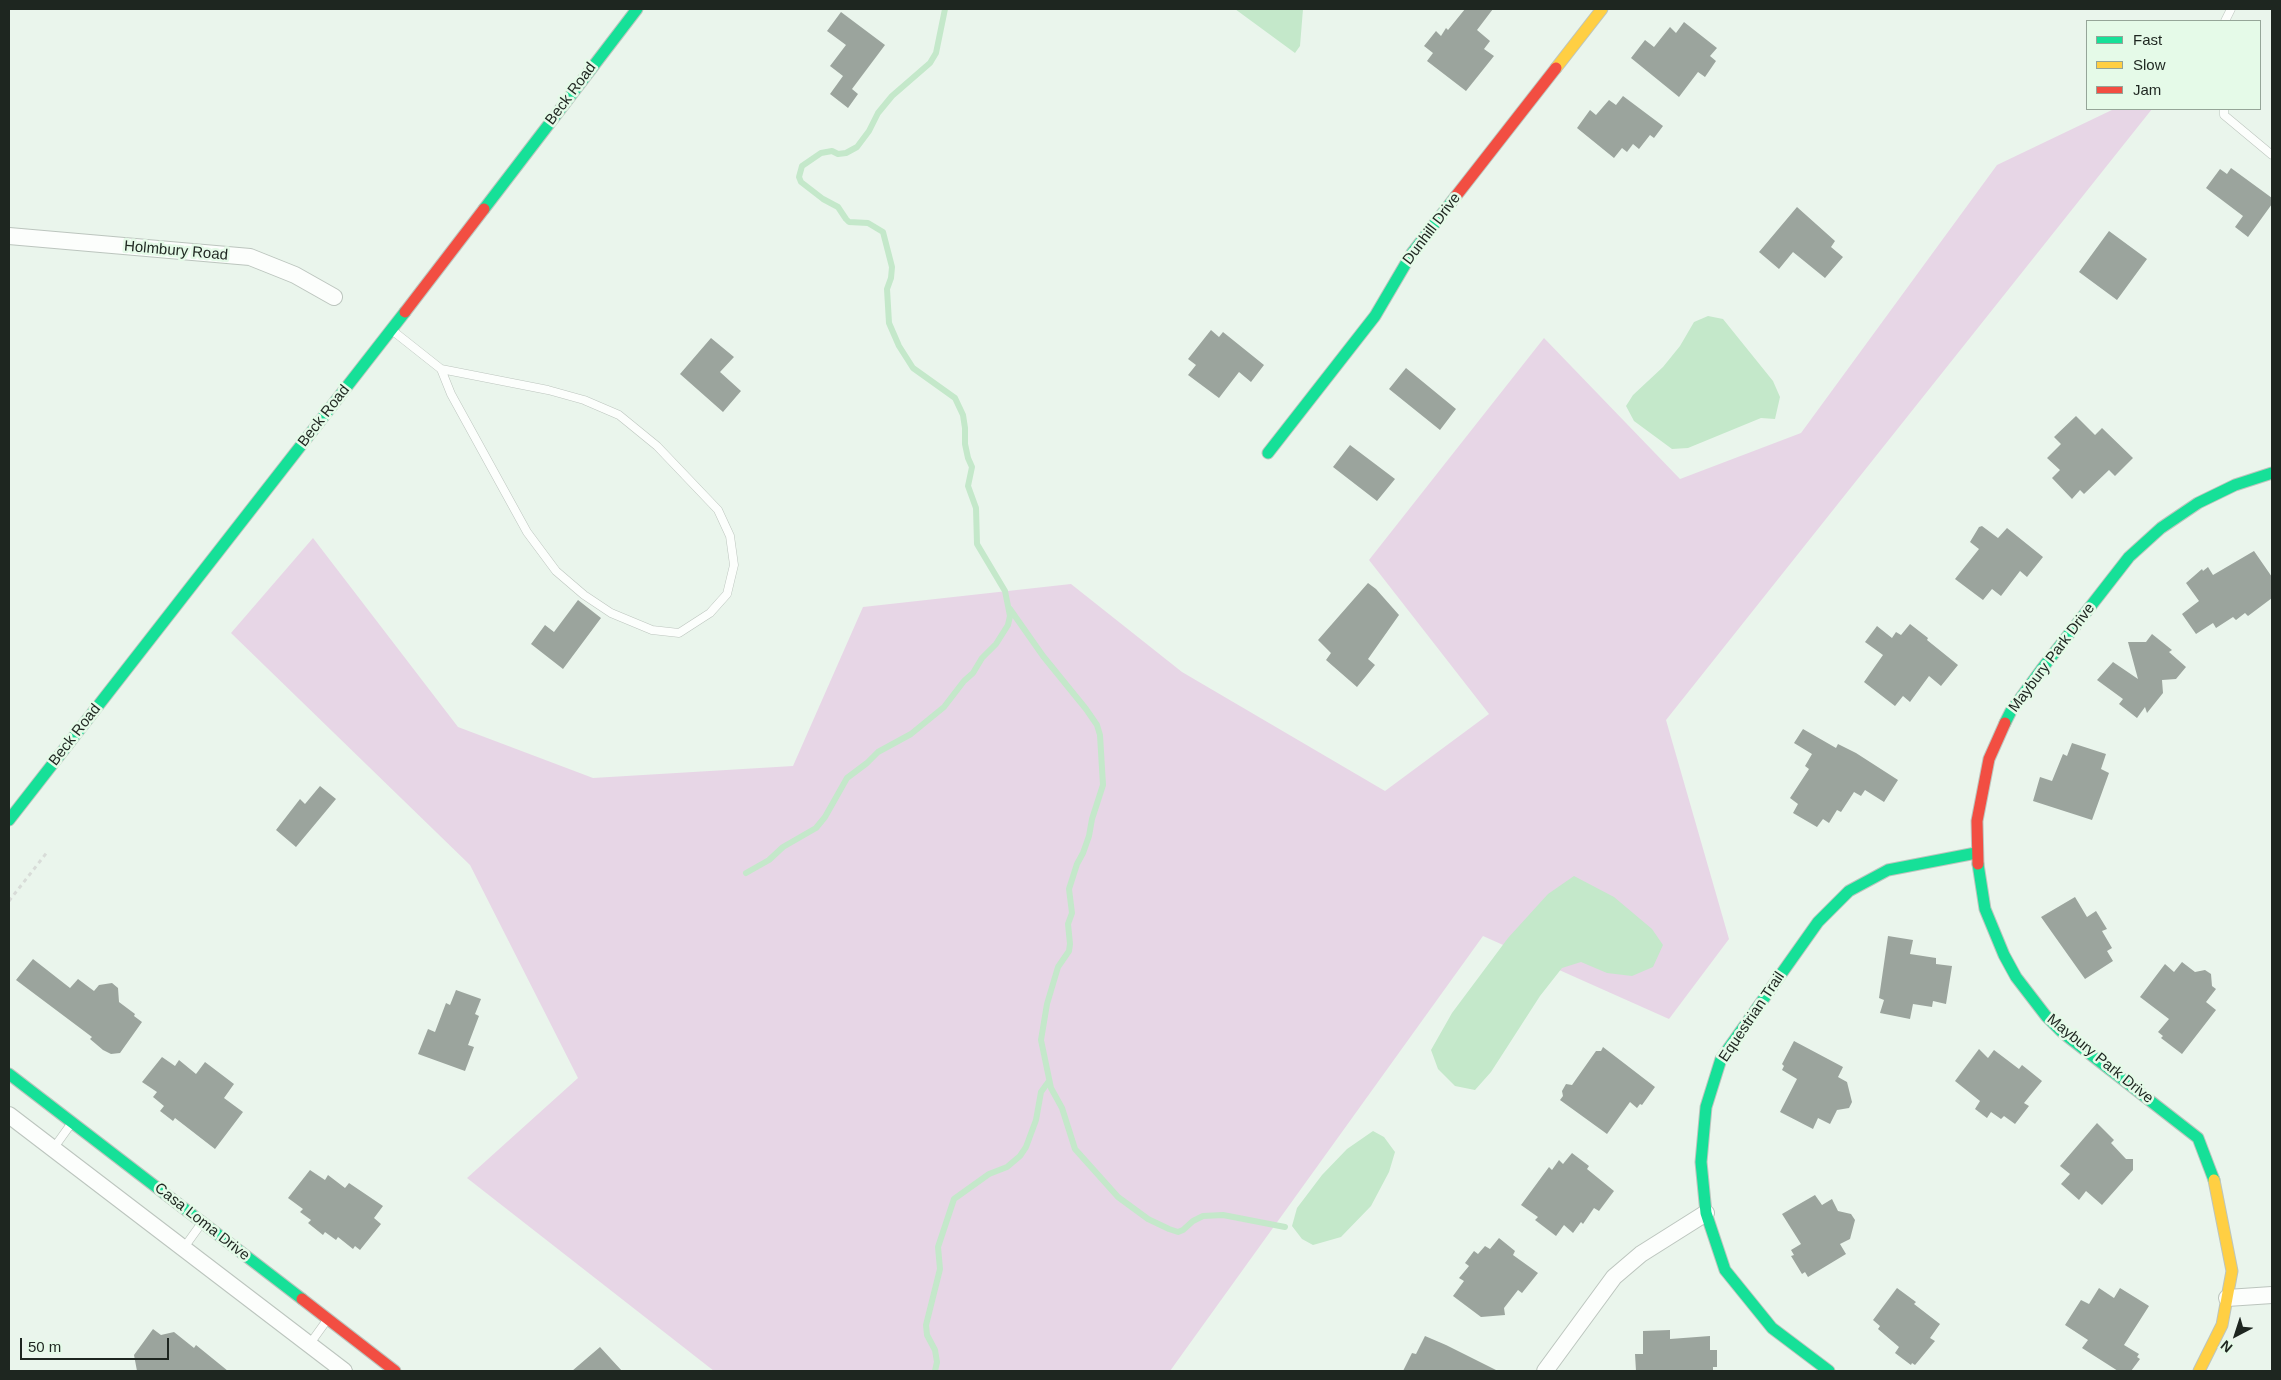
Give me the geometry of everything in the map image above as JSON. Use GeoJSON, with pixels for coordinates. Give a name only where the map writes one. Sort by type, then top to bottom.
{"type":"FeatureCollection","features":[{"type":"Feature","properties":{"kind":"street","name":"Beck Road"},"geometry":{"type":"LineString","coordinates":[[9,820],[391,330],[637,9]]}},
{"type":"Feature","properties":{"kind":"street","name":"Dunhill Drive"},"geometry":{"type":"LineString","coordinates":[[1268,453],[1375,316],[1412,253],[1602,9]]}},
{"type":"Feature","properties":{"kind":"street","name":"Holmbury Road"},"geometry":{"type":"LineString","coordinates":[[9,238],[250,257],[295,275],[334,297]]}},
{"type":"Feature","properties":{"kind":"street","name":"Maybury Park Drive"},"geometry":{"type":"LineString","coordinates":[[2199,1371],[2222,1325],[2232,1271],[2213,1173],[2198,1138],[2063,1033],[2029,996],[2004,956],[1985,909],[1976,852],[1980,799],[1992,751],[2012,711],[2064,640],[2129,557],[2161,528],[2182,513],[2215,494],[2272,473]]}},
{"type":"Feature","properties":{"kind":"street","name":"Equestrian Trail"},"geometry":{"type":"LineString","coordinates":[[1829,1371],[1772,1328],[1725,1270],[1706,1213],[1702,1152],[1706,1107],[1721,1059],[1818,922],[1849,891],[1888,870],[1976,852]]}},
{"type":"Feature","properties":{"kind":"street","name":"Casa Loma Drive"},"geometry":{"type":"LineString","coordinates":[[9,1074],[395,1371]]}},
{"type":"Feature","properties":{"kind":"street"},"geometry":{"type":"LineString","coordinates":[[9,1115],[344,1371]]}},
{"type":"Feature","properties":{"kind":"street"},"geometry":{"type":"LineString","coordinates":[[1545,1371],[1614,1277],[1640,1254],[1706,1213]]}},
{"type":"Feature","properties":{"kind":"street"},"geometry":{"type":"LineString","coordinates":[[2227,1298],[2272,1295]]}},
{"type":"Feature","properties":{"kind":"lane"},"geometry":{"type":"LineString","coordinates":[[2224,110],[2224,115],[2272,155]]}},
{"type":"Feature","properties":{"kind":"lane"},"geometry":{"type":"LineString","coordinates":[[391,330],[441,370],[548,390],[584,400],[618,416],[657,446],[718,510],[730,536],[734,565],[727,594],[710,613],[680,633],[652,630],[611,612],[584,596],[556,571],[527,532],[451,394],[441,370]]}},
{"type":"Feature","properties":{"kind":"lane"},"geometry":{"type":"LineString","coordinates":[[53,1149],[72,1123]]}},
{"type":"Feature","properties":{"kind":"lane"},"geometry":{"type":"LineString","coordinates":[[183,1249],[202,1223]]}},
{"type":"Feature","properties":{"kind":"lane"},"geometry":{"type":"LineString","coordinates":[[309,1345],[328,1320]]}},
{"type":"Feature","properties":{"kind":"path"},"geometry":{"type":"LineString","coordinates":[[9,901],[48,851]]}},
{"type":"Feature","properties":{"kind":"shaded area"},"geometry":{"type":"Polygon","coordinates":[[[1235,9],[1303,9],[1300,46],[1295,53],[1235,9]]]}},
{"type":"Feature","properties":{"kind":"shaded area"},"geometry":{"type":"Polygon","coordinates":[[[2112,110],[2151,110],[1666,720],[1729,939],[1669,1019],[1483,936],[1170,1371],[714,1371],[467,1178],[578,1078],[470,865],[231,633],[313,538],[458,727],[593,778],[793,766],[863,607],[1071,584],[1182,672],[1385,791],[1489,714],[1369,560],[1544,338],[1680,479],[1801,433],[1997,165],[2112,110]]]}},
{"type":"Feature","properties":{"kind":"shaded area"},"geometry":{"type":"Polygon","coordinates":[[[1708,316],[1723,319],[1773,381],[1780,397],[1775,419],[1761,418],[1688,448],[1672,449],[1634,421],[1626,406],[1633,395],[1663,367],[1680,346],[1694,322],[1708,316]]]}},
{"type":"Feature","properties":{"kind":"shaded area"},"geometry":{"type":"Polygon","coordinates":[[[1574,876],[1614,897],[1652,929],[1663,945],[1653,967],[1632,976],[1607,973],[1581,962],[1562,968],[1540,996],[1491,1072],[1475,1090],[1455,1086],[1438,1069],[1431,1050],[1452,1013],[1508,938],[1548,894],[1574,876]]]}},
{"type":"Feature","properties":{"kind":"shaded area"},"geometry":{"type":"Polygon","coordinates":[[[1373,1131],[1384,1137],[1395,1152],[1389,1172],[1371,1206],[1341,1237],[1313,1245],[1302,1239],[1292,1226],[1297,1208],[1322,1175],[1347,1149],[1373,1131]]]}},
{"type":"Feature","properties":{"kind":"building"},"geometry":{"type":"Polygon","coordinates":[[[1465,9],[1493,9],[1477,30],[1490,41],[1484,49],[1494,56],[1466,91],[1427,61],[1433,53],[1424,46],[1436,31],[1441,36],[1446,28],[1448,30],[1465,9]]]}},
{"type":"Feature","properties":{"kind":"building"},"geometry":{"type":"Polygon","coordinates":[[[841,12],[885,45],[852,89],[858,94],[848,108],[830,94],[843,76],[830,66],[846,45],[827,31],[841,12]]]}},
{"type":"Feature","properties":{"kind":"building"},"geometry":{"type":"Polygon","coordinates":[[[1684,22],[1717,48],[1710,56],[1716,61],[1705,77],[1698,72],[1679,97],[1631,58],[1645,40],[1654,47],[1670,27],[1676,33],[1684,22]]]}},
{"type":"Feature","properties":{"kind":"building"},"geometry":{"type":"Polygon","coordinates":[[[1623,96],[1663,126],[1654,138],[1650,135],[1639,149],[1633,144],[1627,152],[1622,148],[1614,158],[1577,128],[1590,110],[1596,115],[1609,100],[1616,105],[1623,96]]]}},
{"type":"Feature","properties":{"kind":"building"},"geometry":{"type":"Polygon","coordinates":[[[2231,168],[2272,198],[2272,204],[2248,237],[2235,227],[2243,216],[2206,188],[2220,169],[2227,174],[2231,168]]]}},
{"type":"Feature","properties":{"kind":"building"},"geometry":{"type":"Polygon","coordinates":[[[1797,207],[1835,241],[1831,247],[1843,257],[1825,278],[1793,252],[1779,269],[1759,252],[1797,207]]]}},
{"type":"Feature","properties":{"kind":"building"},"geometry":{"type":"Polygon","coordinates":[[[2109,231],[2147,259],[2117,300],[2079,272],[2109,231]]]}},
{"type":"Feature","properties":{"kind":"building"},"geometry":{"type":"Polygon","coordinates":[[[1211,330],[1219,337],[1223,332],[1264,365],[1251,382],[1239,372],[1219,398],[1188,375],[1196,365],[1188,359],[1211,330]]]}},
{"type":"Feature","properties":{"kind":"building"},"geometry":{"type":"Polygon","coordinates":[[[711,338],[734,357],[720,372],[741,391],[723,412],[680,374],[711,338]]]}},
{"type":"Feature","properties":{"kind":"building"},"geometry":{"type":"Polygon","coordinates":[[[1406,368],[1456,409],[1440,430],[1389,389],[1406,368]]]}},
{"type":"Feature","properties":{"kind":"building"},"geometry":{"type":"Polygon","coordinates":[[[2076,416],[2095,435],[2102,428],[2133,458],[2115,476],[2109,470],[2084,494],[2080,490],[2072,499],[2052,478],[2060,470],[2047,458],[2061,444],[2054,437],[2076,416]]]}},
{"type":"Feature","properties":{"kind":"building"},"geometry":{"type":"Polygon","coordinates":[[[1350,445],[1395,479],[1377,501],[1333,467],[1350,445]]]}},
{"type":"Feature","properties":{"kind":"building"},"geometry":{"type":"Polygon","coordinates":[[[1982,526],[1998,538],[2007,528],[2043,557],[2027,577],[2020,571],[2001,596],[1992,589],[1983,600],[1955,579],[1979,549],[1970,542],[1979,527],[1982,526]]]}},
{"type":"Feature","properties":{"kind":"building"},"geometry":{"type":"Polygon","coordinates":[[[2254,551],[2272,577],[2272,598],[2248,616],[2245,613],[2236,620],[2233,617],[2216,628],[2213,623],[2196,634],[2182,614],[2199,601],[2186,583],[2202,569],[2203,571],[2208,567],[2213,575],[2254,551]]]}},
{"type":"Feature","properties":{"kind":"building"},"geometry":{"type":"Polygon","coordinates":[[[1368,583],[1376,589],[1399,615],[1368,659],[1375,665],[1357,687],[1326,660],[1331,653],[1318,640],[1368,583]]]}},
{"type":"Feature","properties":{"kind":"building"},"geometry":{"type":"Polygon","coordinates":[[[578,600],[601,618],[563,669],[531,644],[545,625],[554,632],[578,600]]]}},
{"type":"Feature","properties":{"kind":"building"},"geometry":{"type":"Polygon","coordinates":[[[1910,624],[1958,665],[1941,686],[1929,676],[1910,702],[1903,696],[1895,706],[1864,682],[1883,655],[1865,642],[1877,626],[1892,638],[1896,632],[1901,635],[1910,624]]]}},
{"type":"Feature","properties":{"kind":"building"},"geometry":{"type":"Polygon","coordinates":[[[2152,634],[2172,650],[2169,652],[2186,667],[2176,679],[2162,680],[2163,693],[2147,713],[2145,707],[2137,718],[2119,704],[2123,699],[2097,680],[2113,662],[2138,679],[2128,642],[2146,642],[2152,634]]]}},
{"type":"Feature","properties":{"kind":"building"},"geometry":{"type":"Polygon","coordinates":[[[1803,729],[1836,748],[1838,744],[1856,753],[1898,780],[1884,802],[1865,790],[1861,796],[1854,792],[1841,812],[1837,810],[1829,823],[1823,819],[1817,827],[1793,813],[1798,804],[1790,798],[1809,769],[1805,766],[1812,754],[1794,743],[1803,729]]]}},
{"type":"Feature","properties":{"kind":"building"},"geometry":{"type":"Polygon","coordinates":[[[2072,743],[2106,754],[2101,769],[2109,773],[2092,820],[2033,801],[2040,777],[2052,781],[2063,754],[2067,756],[2072,743]]]}},
{"type":"Feature","properties":{"kind":"building"},"geometry":{"type":"Polygon","coordinates":[[[320,786],[336,799],[296,847],[276,830],[300,799],[305,804],[320,786]]]}},
{"type":"Feature","properties":{"kind":"building"},"geometry":{"type":"Polygon","coordinates":[[[2075,897],[2087,917],[2096,911],[2107,929],[2102,931],[2112,948],[2107,951],[2113,961],[2085,979],[2041,917],[2075,897]]]}},
{"type":"Feature","properties":{"kind":"building"},"geometry":{"type":"Polygon","coordinates":[[[1888,936],[1913,940],[1910,954],[1936,958],[1936,964],[1952,966],[1946,1004],[1933,1001],[1932,1007],[1913,1004],[1910,1019],[1880,1013],[1884,1000],[1879,998],[1888,936]]]}},
{"type":"Feature","properties":{"kind":"building"},"geometry":{"type":"Polygon","coordinates":[[[33,959],[70,988],[78,979],[94,991],[99,985],[112,983],[118,988],[119,1002],[142,1022],[120,1053],[111,1054],[103,1050],[90,1039],[92,1037],[16,980],[33,959]]]}},
{"type":"Feature","properties":{"kind":"building"},"geometry":{"type":"Polygon","coordinates":[[[2182,962],[2195,972],[2205,970],[2211,974],[2212,986],[2216,989],[2206,1002],[2216,1010],[2182,1054],[2161,1038],[2163,1036],[2158,1032],[2169,1019],[2140,997],[2165,964],[2174,972],[2182,962]]]}},
{"type":"Feature","properties":{"kind":"building"},"geometry":{"type":"Polygon","coordinates":[[[456,990],[481,999],[475,1014],[479,1016],[468,1045],[474,1047],[465,1071],[418,1054],[428,1029],[435,1032],[446,1003],[450,1005],[456,990]]]}},
{"type":"Feature","properties":{"kind":"building"},"geometry":{"type":"Polygon","coordinates":[[[1794,1041],[1843,1067],[1838,1077],[1847,1082],[1852,1102],[1849,1108],[1837,1110],[1830,1124],[1818,1118],[1813,1129],[1780,1112],[1797,1079],[1782,1070],[1784,1066],[1782,1064],[1794,1041]]]}},
{"type":"Feature","properties":{"kind":"building"},"geometry":{"type":"Polygon","coordinates":[[[1603,1047],[1655,1087],[1642,1105],[1640,1104],[1637,1108],[1630,1102],[1607,1134],[1560,1100],[1566,1084],[1572,1085],[1596,1051],[1601,1051],[1603,1047]]]}},
{"type":"Feature","properties":{"kind":"building"},"geometry":{"type":"Polygon","coordinates":[[[1979,1049],[1988,1058],[1994,1050],[2019,1069],[2022,1065],[2042,1081],[2024,1103],[2029,1106],[2015,1124],[2004,1116],[2001,1119],[1991,1112],[1987,1118],[1975,1109],[1980,1101],[1955,1081],[1979,1049]]]}},
{"type":"Feature","properties":{"kind":"building"},"geometry":{"type":"Polygon","coordinates":[[[162,1057],[175,1066],[179,1060],[196,1074],[205,1062],[234,1084],[224,1098],[243,1112],[215,1149],[175,1118],[173,1121],[160,1111],[164,1106],[153,1097],[157,1092],[142,1082],[162,1057]]]}},
{"type":"Feature","properties":{"kind":"building"},"geometry":{"type":"Polygon","coordinates":[[[2097,1123],[2114,1140],[2111,1143],[2126,1159],[2133,1159],[2133,1170],[2102,1205],[2086,1191],[2079,1200],[2061,1184],[2070,1174],[2060,1166],[2097,1123]]]}},
{"type":"Feature","properties":{"kind":"building"},"geometry":{"type":"Polygon","coordinates":[[[1572,1153],[1589,1166],[1587,1169],[1614,1191],[1599,1211],[1594,1208],[1583,1224],[1581,1222],[1573,1233],[1564,1225],[1556,1236],[1535,1220],[1538,1217],[1521,1205],[1549,1167],[1552,1170],[1559,1160],[1563,1164],[1572,1153]]]}},
{"type":"Feature","properties":{"kind":"building"},"geometry":{"type":"Polygon","coordinates":[[[310,1170],[325,1180],[328,1175],[345,1188],[349,1183],[383,1206],[374,1218],[381,1224],[360,1250],[355,1246],[353,1249],[338,1237],[336,1240],[325,1232],[323,1235],[308,1223],[311,1220],[300,1212],[303,1209],[288,1198],[310,1170]]]}},
{"type":"Feature","properties":{"kind":"building"},"geometry":{"type":"Polygon","coordinates":[[[1815,1195],[1822,1205],[1832,1199],[1838,1211],[1851,1214],[1855,1220],[1850,1239],[1840,1244],[1846,1254],[1808,1277],[1805,1272],[1802,1274],[1791,1256],[1794,1255],[1791,1250],[1801,1244],[1782,1214],[1815,1195]]]}},
{"type":"Feature","properties":{"kind":"building"},"geometry":{"type":"Polygon","coordinates":[[[1499,1238],[1515,1251],[1513,1255],[1538,1273],[1522,1293],[1518,1290],[1504,1308],[1505,1315],[1481,1317],[1453,1296],[1464,1281],[1459,1278],[1469,1266],[1465,1263],[1474,1251],[1478,1254],[1485,1246],[1490,1249],[1499,1238]]]}},
{"type":"Feature","properties":{"kind":"building"},"geometry":{"type":"Polygon","coordinates":[[[1897,1288],[1940,1324],[1930,1338],[1935,1341],[1915,1365],[1912,1363],[1911,1365],[1895,1353],[1899,1347],[1878,1329],[1880,1326],[1873,1320],[1897,1288]]]}},
{"type":"Feature","properties":{"kind":"building"},"geometry":{"type":"Polygon","coordinates":[[[2099,1288],[2114,1298],[2120,1288],[2149,1306],[2124,1345],[2139,1354],[2137,1357],[2140,1359],[2131,1371],[2118,1371],[2082,1348],[2088,1340],[2065,1325],[2081,1300],[2089,1304],[2099,1288]]]}},
{"type":"Feature","properties":{"kind":"building"},"geometry":{"type":"Polygon","coordinates":[[[153,1329],[161,1335],[174,1332],[194,1348],[196,1345],[228,1371],[137,1371],[134,1355],[153,1329]]]}},
{"type":"Feature","properties":{"kind":"building"},"geometry":{"type":"Polygon","coordinates":[[[1670,1330],[1670,1339],[1710,1336],[1710,1350],[1717,1350],[1717,1367],[1713,1367],[1713,1371],[1636,1371],[1635,1354],[1643,1354],[1643,1331],[1670,1330]]]}},
{"type":"Feature","properties":{"kind":"building"},"geometry":{"type":"Polygon","coordinates":[[[1425,1336],[1498,1371],[1403,1371],[1412,1353],[1416,1354],[1425,1336]]]}},
{"type":"Feature","properties":{"kind":"building"},"geometry":{"type":"Polygon","coordinates":[[[600,1347],[622,1371],[572,1371],[600,1347]]]}},
{"type":"Feature","properties":{"kind":"waterway"},"geometry":{"type":"LineString","coordinates":[[746,873],[769,860],[783,847],[816,828],[825,817],[847,778],[878,752],[911,734],[944,707],[964,681],[973,673],[982,658],[996,644],[1008,625],[1010,616],[1005,591],[977,544],[976,508],[968,486],[972,467],[965,444],[963,415],[955,398],[913,368],[899,346],[889,323],[887,289],[892,267],[883,232],[868,223],[849,222],[838,207],[823,199],[801,182],[799,177],[802,166],[821,153],[832,151],[838,154],[846,153],[857,147],[869,131],[878,113],[892,96],[930,63],[936,53],[945,9]]}},
{"type":"Feature","properties":{"kind":"waterway"},"geometry":{"type":"LineString","coordinates":[[1010,609],[1043,656],[1086,709],[1097,725],[1100,735],[1103,785],[1092,819],[1089,836],[1069,889],[1072,913],[1068,924],[1069,951],[1058,967],[1047,1004],[1041,1040],[1051,1088],[1062,1108],[1075,1149],[1118,1197],[1148,1219],[1169,1229],[1178,1232],[1203,1216],[1223,1215],[1285,1227]]}},
{"type":"Feature","properties":{"kind":"waterway"},"geometry":{"type":"LineString","coordinates":[[935,1371],[937,1362],[935,1350],[927,1335],[926,1325],[940,1269],[938,1247],[954,1199],[989,1174],[1007,1167],[1020,1156],[1026,1147],[1036,1120],[1041,1092],[1049,1081]]}},
{"type":"Feature","properties":{"kind":"traffic: fast"},"geometry":{"type":"LineString","coordinates":[[484,209],[637,9]]}},
{"type":"Feature","properties":{"kind":"traffic: fast"},"geometry":{"type":"LineString","coordinates":[[1268,453],[1375,316],[1412,253],[1456,196]]}},
{"type":"Feature","properties":{"kind":"traffic: fast"},"geometry":{"type":"LineString","coordinates":[[9,820],[405,312]]}},
{"type":"Feature","properties":{"kind":"traffic: fast"},"geometry":{"type":"LineString","coordinates":[[2005,723],[2011,711],[2041,670],[2129,557],[2161,528],[2198,503],[2235,485],[2272,473]]}},
{"type":"Feature","properties":{"kind":"traffic: fast"},"geometry":{"type":"LineString","coordinates":[[1829,1371],[1772,1328],[1725,1270],[1706,1213],[1701,1162],[1706,1107],[1721,1059],[1818,922],[1849,891],[1888,870],[1976,853]]}},
{"type":"Feature","properties":{"kind":"traffic: fast"},"geometry":{"type":"LineString","coordinates":[[1978,864],[1985,909],[2004,955],[2016,977],[2046,1016],[2063,1033],[2198,1138],[2214,1180]]}},
{"type":"Feature","properties":{"kind":"traffic: fast"},"geometry":{"type":"LineString","coordinates":[[9,1074],[302,1299]]}},
{"type":"Feature","properties":{"kind":"traffic: slow"},"geometry":{"type":"LineString","coordinates":[[1556,68],[1602,9]]}},
{"type":"Feature","properties":{"kind":"traffic: slow"},"geometry":{"type":"LineString","coordinates":[[2199,1371],[2222,1325],[2232,1271],[2214,1180]]}},
{"type":"Feature","properties":{"kind":"traffic: jam"},"geometry":{"type":"LineString","coordinates":[[1456,196],[1556,68]]}},
{"type":"Feature","properties":{"kind":"traffic: jam"},"geometry":{"type":"LineString","coordinates":[[405,312],[484,209]]}},
{"type":"Feature","properties":{"kind":"traffic: jam"},"geometry":{"type":"LineString","coordinates":[[1978,864],[1977,821],[1989,759],[2005,723]]}},
{"type":"Feature","properties":{"kind":"traffic: jam"},"geometry":{"type":"LineString","coordinates":[[302,1299],[395,1371]]}}]}
